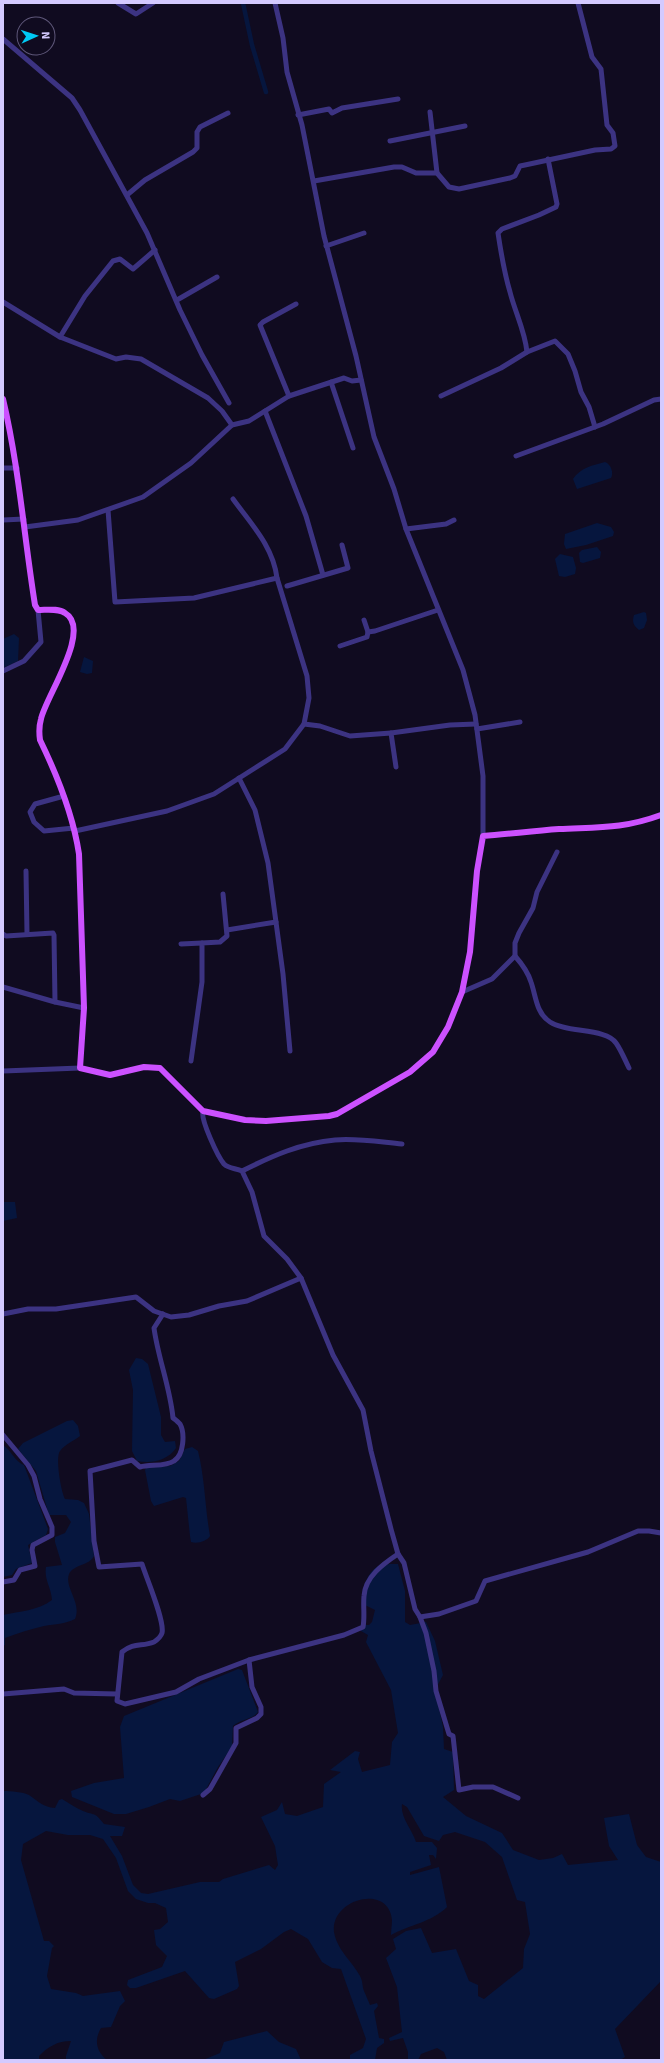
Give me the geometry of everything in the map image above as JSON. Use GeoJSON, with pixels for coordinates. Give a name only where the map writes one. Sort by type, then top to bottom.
{"type":"FeatureCollection","features":[{"type":"Feature","properties":{"kind":"main road"},"geometry":{"type":"LineString","coordinates":[[3,399],[17,468],[25,527],[28,566],[35,605],[38,610],[57,610],[66,613],[73,624],[74,631],[66,662],[41,718],[39,729],[40,740],[64,796],[75,830],[80,876],[84,1010],[80,1068],[110,1075],[144,1067],[160,1068],[176,1082],[203,1111],[245,1120],[266,1121],[329,1116],[337,1114],[410,1072],[433,1052],[442,1038],[462,992],[470,952],[477,870],[483,836],[552,830],[618,827],[661,815]]}},
{"type":"Feature","properties":{"kind":"street"},"geometry":{"type":"LineString","coordinates":[[118,3],[136,14],[154,3]]}},
{"type":"Feature","properties":{"kind":"street"},"geometry":{"type":"LineString","coordinates":[[275,3],[283,38],[287,72],[314,181],[326,246],[361,380],[374,437],[394,489],[406,529],[463,670],[477,726],[483,776],[483,836]]}},
{"type":"Feature","properties":{"kind":"street"},"geometry":{"type":"LineString","coordinates":[[430,112],[437,173],[449,187],[459,189],[510,178],[515,176],[520,166],[595,150],[611,149],[615,146],[613,132],[607,125],[600,69],[592,57],[578,3]]}},
{"type":"Feature","properties":{"kind":"street"},"geometry":{"type":"LineString","coordinates":[[3,39],[72,98],[80,110],[127,195],[155,250],[180,310],[228,403]]}},
{"type":"Feature","properties":{"kind":"street"},"geometry":{"type":"LineString","coordinates":[[298,115],[329,109],[332,113],[342,108],[398,99]]}},
{"type":"Feature","properties":{"kind":"street"},"geometry":{"type":"LineString","coordinates":[[127,195],[145,180],[193,152],[197,148],[197,132],[200,127],[228,113]]}},
{"type":"Feature","properties":{"kind":"street"},"geometry":{"type":"LineString","coordinates":[[390,141],[465,126]]}},
{"type":"Feature","properties":{"kind":"street"},"geometry":{"type":"LineString","coordinates":[[526,352],[524,332],[504,269],[498,233],[502,229],[556,207],[558,204],[548,159]]}},
{"type":"Feature","properties":{"kind":"street"},"geometry":{"type":"LineString","coordinates":[[314,181],[394,167],[402,167],[416,174],[437,173]]}},
{"type":"Feature","properties":{"kind":"street"},"geometry":{"type":"LineString","coordinates":[[326,246],[364,233]]}},
{"type":"Feature","properties":{"kind":"street"},"geometry":{"type":"LineString","coordinates":[[60,337],[86,296],[113,261],[120,259],[133,269],[155,250]]}},
{"type":"Feature","properties":{"kind":"street"},"geometry":{"type":"LineString","coordinates":[[177,300],[217,278]]}},
{"type":"Feature","properties":{"kind":"street"},"geometry":{"type":"LineString","coordinates":[[3,302],[60,337],[116,359],[126,357],[141,359],[208,398],[222,410],[232,425]]}},
{"type":"Feature","properties":{"kind":"street"},"geometry":{"type":"LineString","coordinates":[[289,396],[260,326],[263,322],[296,304]]}},
{"type":"Feature","properties":{"kind":"street"},"geometry":{"type":"LineString","coordinates":[[441,396],[501,368],[526,352],[555,341],[565,350],[575,371],[580,392],[589,407],[595,427]]}},
{"type":"Feature","properties":{"kind":"street"},"geometry":{"type":"LineString","coordinates":[[25,527],[78,520],[143,497],[191,463],[232,425],[249,421],[289,396],[344,378],[352,381],[361,380]]}},
{"type":"Feature","properties":{"kind":"street"},"geometry":{"type":"LineString","coordinates":[[331,382],[353,448]]}},
{"type":"Feature","properties":{"kind":"street"},"geometry":{"type":"LineString","coordinates":[[516,456],[595,427],[654,400],[661,399]]}},
{"type":"Feature","properties":{"kind":"street"},"geometry":{"type":"LineString","coordinates":[[265,411],[306,516],[323,575]]}},
{"type":"Feature","properties":{"kind":"street"},"geometry":{"type":"LineString","coordinates":[[3,468],[17,468]]}},
{"type":"Feature","properties":{"kind":"street"},"geometry":{"type":"LineString","coordinates":[[64,796],[35,804],[30,812],[34,822],[44,831],[75,830],[167,811],[214,794],[284,749],[304,724],[309,698],[307,676],[277,578],[276,568],[267,545],[233,498]]}},
{"type":"Feature","properties":{"kind":"street"},"geometry":{"type":"LineString","coordinates":[[108,510],[114,600],[116,603],[194,598],[277,578]]}},
{"type":"Feature","properties":{"kind":"street"},"geometry":{"type":"LineString","coordinates":[[3,520],[24,519]]}},
{"type":"Feature","properties":{"kind":"street"},"geometry":{"type":"LineString","coordinates":[[406,529],[446,524],[454,520]]}},
{"type":"Feature","properties":{"kind":"street"},"geometry":{"type":"LineString","coordinates":[[288,586],[348,568],[342,545]]}},
{"type":"Feature","properties":{"kind":"street"},"geometry":{"type":"LineString","coordinates":[[3,671],[24,661],[41,642],[38,610]]}},
{"type":"Feature","properties":{"kind":"street"},"geometry":{"type":"LineString","coordinates":[[368,632],[438,610]]}},
{"type":"Feature","properties":{"kind":"street"},"geometry":{"type":"LineString","coordinates":[[340,646],[367,637],[368,632],[364,620]]}},
{"type":"Feature","properties":{"kind":"street"},"geometry":{"type":"LineString","coordinates":[[304,724],[320,726],[350,736],[391,733],[450,725],[477,726],[520,722]]}},
{"type":"Feature","properties":{"kind":"street"},"geometry":{"type":"LineString","coordinates":[[391,733],[396,767]]}},
{"type":"Feature","properties":{"kind":"street"},"geometry":{"type":"LineString","coordinates":[[239,778],[255,810],[268,863],[290,1051]]}},
{"type":"Feature","properties":{"kind":"street"},"geometry":{"type":"LineString","coordinates":[[557,852],[537,892],[533,908],[519,933],[515,943],[515,956],[525,968],[532,982],[538,1008],[550,1022],[568,1029],[607,1035],[616,1042],[629,1068]]}},
{"type":"Feature","properties":{"kind":"street"},"geometry":{"type":"LineString","coordinates":[[26,871],[27,934]]}},
{"type":"Feature","properties":{"kind":"street"},"geometry":{"type":"LineString","coordinates":[[181,944],[214,943],[225,939],[227,930],[223,894]]}},
{"type":"Feature","properties":{"kind":"street"},"geometry":{"type":"LineString","coordinates":[[227,930],[276,922]]}},
{"type":"Feature","properties":{"kind":"street"},"geometry":{"type":"LineString","coordinates":[[3,934],[53,933],[54,1002]]}},
{"type":"Feature","properties":{"kind":"street"},"geometry":{"type":"LineString","coordinates":[[191,1061],[202,982],[202,943]]}},
{"type":"Feature","properties":{"kind":"street"},"geometry":{"type":"LineString","coordinates":[[462,992],[492,979],[515,956]]}},
{"type":"Feature","properties":{"kind":"street"},"geometry":{"type":"LineString","coordinates":[[3,986],[84,1010]]}},
{"type":"Feature","properties":{"kind":"street"},"geometry":{"type":"LineString","coordinates":[[3,1071],[80,1068]]}},
{"type":"Feature","properties":{"kind":"street"},"geometry":{"type":"LineString","coordinates":[[203,1111],[203,1120],[222,1161],[230,1168],[242,1171],[288,1150],[310,1144],[335,1140],[402,1144]]}},
{"type":"Feature","properties":{"kind":"street"},"geometry":{"type":"LineString","coordinates":[[242,1171],[252,1192],[264,1236],[288,1259],[301,1278],[333,1355],[364,1410],[371,1451],[398,1554],[404,1563],[415,1609],[420,1617],[434,1671],[436,1691],[449,1734],[453,1736],[459,1790],[473,1787],[493,1787],[518,1798]]}},
{"type":"Feature","properties":{"kind":"street"},"geometry":{"type":"LineString","coordinates":[[3,1314],[28,1309],[56,1309],[136,1297],[154,1311],[171,1317],[189,1315],[219,1306],[248,1300],[301,1278]]}},
{"type":"Feature","properties":{"kind":"street"},"geometry":{"type":"LineString","coordinates":[[163,1314],[154,1328],[165,1382],[171,1401],[173,1418],[180,1424],[183,1438],[180,1455],[173,1462],[140,1467],[132,1460],[90,1471],[94,1541],[99,1567],[142,1564],[159,1615],[162,1632],[154,1642],[129,1646],[122,1652],[117,1701],[124,1704],[176,1692],[199,1678],[249,1660],[344,1635],[363,1628],[365,1617],[364,1595],[367,1581],[385,1563],[398,1554]]}},
{"type":"Feature","properties":{"kind":"street"},"geometry":{"type":"LineString","coordinates":[[3,1435],[28,1465],[34,1476],[40,1499],[52,1528],[52,1535],[33,1544],[32,1550],[35,1566],[20,1570],[14,1580],[3,1582]]}},
{"type":"Feature","properties":{"kind":"street"},"geometry":{"type":"LineString","coordinates":[[420,1617],[439,1614],[476,1601],[485,1581],[588,1552],[638,1531],[649,1531],[661,1534]]}},
{"type":"Feature","properties":{"kind":"street"},"geometry":{"type":"LineString","coordinates":[[203,1795],[210,1789],[236,1743],[236,1728],[257,1718],[261,1714],[261,1707],[252,1687],[249,1660]]}},
{"type":"Feature","properties":{"kind":"street"},"geometry":{"type":"LineString","coordinates":[[3,1694],[64,1689],[74,1693],[117,1694]]}},
{"type":"Feature","properties":{"kind":"water"},"geometry":{"type":"Polygon","coordinates":[[[605,462],[611,469],[611,478],[577,489],[573,479],[579,472],[596,464],[605,462]]]}},
{"type":"Feature","properties":{"kind":"water"},"geometry":{"type":"Polygon","coordinates":[[[597,523],[611,527],[614,532],[613,536],[586,545],[566,549],[564,544],[565,534],[597,523]]]}},
{"type":"Feature","properties":{"kind":"water"},"geometry":{"type":"Polygon","coordinates":[[[597,547],[601,552],[600,558],[583,563],[580,562],[579,553],[582,550],[597,547]]]}},
{"type":"Feature","properties":{"kind":"water"},"geometry":{"type":"Polygon","coordinates":[[[560,554],[573,557],[576,568],[575,574],[565,577],[559,576],[555,559],[560,554]]]}},
{"type":"Feature","properties":{"kind":"water"},"geometry":{"type":"Polygon","coordinates":[[[644,612],[646,613],[647,620],[644,628],[639,630],[635,627],[633,620],[634,615],[644,612]]]}},
{"type":"Feature","properties":{"kind":"water"},"geometry":{"type":"Polygon","coordinates":[[[14,634],[19,638],[18,661],[3,668],[3,639],[14,634]]]}},
{"type":"Feature","properties":{"kind":"water"},"geometry":{"type":"Polygon","coordinates":[[[84,657],[93,661],[92,673],[87,674],[80,672],[84,657]]]}},
{"type":"Feature","properties":{"kind":"water"},"geometry":{"type":"Polygon","coordinates":[[[3,1202],[15,1202],[17,1218],[3,1221],[3,1202]]]}},
{"type":"Feature","properties":{"kind":"water"},"geometry":{"type":"Polygon","coordinates":[[[136,1358],[142,1359],[148,1364],[161,1417],[161,1435],[165,1442],[175,1441],[176,1448],[168,1456],[153,1462],[137,1461],[132,1451],[133,1390],[129,1370],[136,1358]]]}},
{"type":"Feature","properties":{"kind":"water"},"geometry":{"type":"Polygon","coordinates":[[[73,1420],[78,1426],[80,1436],[64,1446],[60,1451],[58,1460],[59,1475],[65,1499],[78,1500],[84,1503],[89,1514],[94,1556],[89,1562],[74,1568],[69,1574],[69,1585],[75,1601],[77,1613],[75,1619],[64,1623],[34,1628],[5,1638],[5,1645],[3,1646],[3,1615],[34,1609],[52,1600],[46,1576],[46,1567],[62,1565],[55,1542],[55,1537],[65,1533],[71,1522],[66,1515],[49,1515],[36,1471],[18,1449],[23,1443],[67,1421],[73,1420]]]}},
{"type":"Feature","properties":{"kind":"water"},"geometry":{"type":"Polygon","coordinates":[[[3,1445],[18,1461],[24,1465],[48,1529],[46,1535],[28,1545],[32,1563],[16,1569],[12,1575],[3,1577],[3,1445]]]}},
{"type":"Feature","properties":{"kind":"water"},"geometry":{"type":"Polygon","coordinates":[[[192,1447],[198,1451],[204,1483],[210,1536],[205,1541],[196,1543],[191,1542],[186,1498],[183,1497],[154,1506],[151,1501],[145,1470],[146,1468],[170,1466],[179,1461],[185,1449],[192,1447]]]}},
{"type":"Feature","properties":{"kind":"water"},"geometry":{"type":"Polygon","coordinates":[[[385,1564],[398,1564],[405,1591],[405,1622],[410,1625],[426,1622],[435,1641],[443,1675],[435,1690],[443,1727],[444,1749],[453,1752],[454,1790],[443,1797],[466,1816],[502,1833],[513,1850],[539,1860],[553,1858],[562,1854],[568,1865],[618,1860],[609,1846],[604,1818],[629,1814],[637,1845],[646,1857],[661,1862],[661,1981],[615,2029],[625,2057],[620,2060],[447,2060],[444,2052],[437,2048],[421,2054],[418,2060],[408,2060],[408,2052],[403,2038],[390,2041],[389,2038],[402,2032],[397,1987],[386,1958],[396,1949],[393,1939],[406,1931],[421,1928],[432,1953],[456,1949],[469,1981],[478,1985],[478,1996],[484,1999],[523,1968],[524,1949],[530,1934],[525,1902],[517,1900],[502,1857],[485,1842],[455,1832],[443,1835],[439,1841],[424,1836],[407,1807],[402,1804],[404,1818],[416,1842],[432,1842],[437,1848],[436,1859],[433,1855],[429,1855],[431,1865],[410,1872],[410,1875],[439,1867],[447,1907],[427,1920],[391,1935],[392,1920],[388,1909],[381,1902],[371,1899],[360,1900],[350,1904],[341,1911],[335,1920],[334,1932],[341,1950],[360,1976],[370,2005],[377,2003],[378,2006],[374,2011],[379,2038],[384,2039],[384,2043],[377,2048],[375,2060],[350,2060],[350,2055],[363,2048],[366,2039],[341,1969],[332,1968],[322,1962],[308,1939],[291,1929],[284,1932],[261,1949],[235,1962],[239,1986],[237,1989],[214,1999],[209,1998],[185,1971],[136,1988],[130,1988],[127,1985],[128,1980],[162,1967],[167,1956],[156,1945],[154,1930],[160,1929],[168,1922],[166,1908],[155,1903],[148,1903],[136,1899],[128,1891],[116,1858],[103,1839],[90,1835],[68,1835],[46,1831],[23,1844],[21,1860],[44,1941],[49,1941],[54,1946],[52,1948],[47,1976],[51,1989],[76,1993],[83,1996],[120,1991],[125,2001],[120,2006],[111,2027],[101,2028],[97,2037],[98,2049],[107,2060],[66,2060],[71,2041],[57,2043],[49,2047],[39,2056],[39,2060],[3,2060],[3,1791],[29,1795],[47,1807],[55,1808],[59,1800],[62,1799],[80,1810],[96,1815],[104,1824],[125,1827],[122,1836],[110,1836],[122,1856],[133,1885],[141,1893],[148,1894],[200,1882],[219,1882],[223,1879],[269,1865],[275,1870],[278,1865],[275,1846],[261,1817],[277,1810],[282,1802],[285,1814],[297,1816],[323,1807],[324,1784],[341,1772],[330,1770],[355,1751],[360,1752],[358,1759],[362,1772],[390,1765],[392,1742],[398,1733],[391,1690],[366,1642],[368,1635],[361,1631],[361,1625],[369,1625],[372,1622],[375,1610],[363,1604],[365,1583],[370,1573],[378,1566],[385,1564]]]}},
{"type":"Feature","properties":{"kind":"water"},"geometry":{"type":"Polygon","coordinates":[[[238,1669],[242,1670],[258,1712],[253,1717],[233,1726],[232,1747],[218,1767],[204,1793],[180,1801],[170,1799],[126,1814],[114,1814],[72,1797],[71,1791],[94,1783],[124,1778],[120,1727],[124,1716],[238,1669]]]}},
{"type":"Feature","properties":{"kind":"water"},"geometry":{"type":"Polygon","coordinates":[[[267,2031],[279,2042],[296,2049],[301,2060],[203,2060],[220,2053],[224,2042],[267,2031]]]}},
{"type":"Feature","properties":{"kind":"waterway"},"geometry":{"type":"LineString","coordinates":[[243,3],[252,45],[266,92]]}}]}
